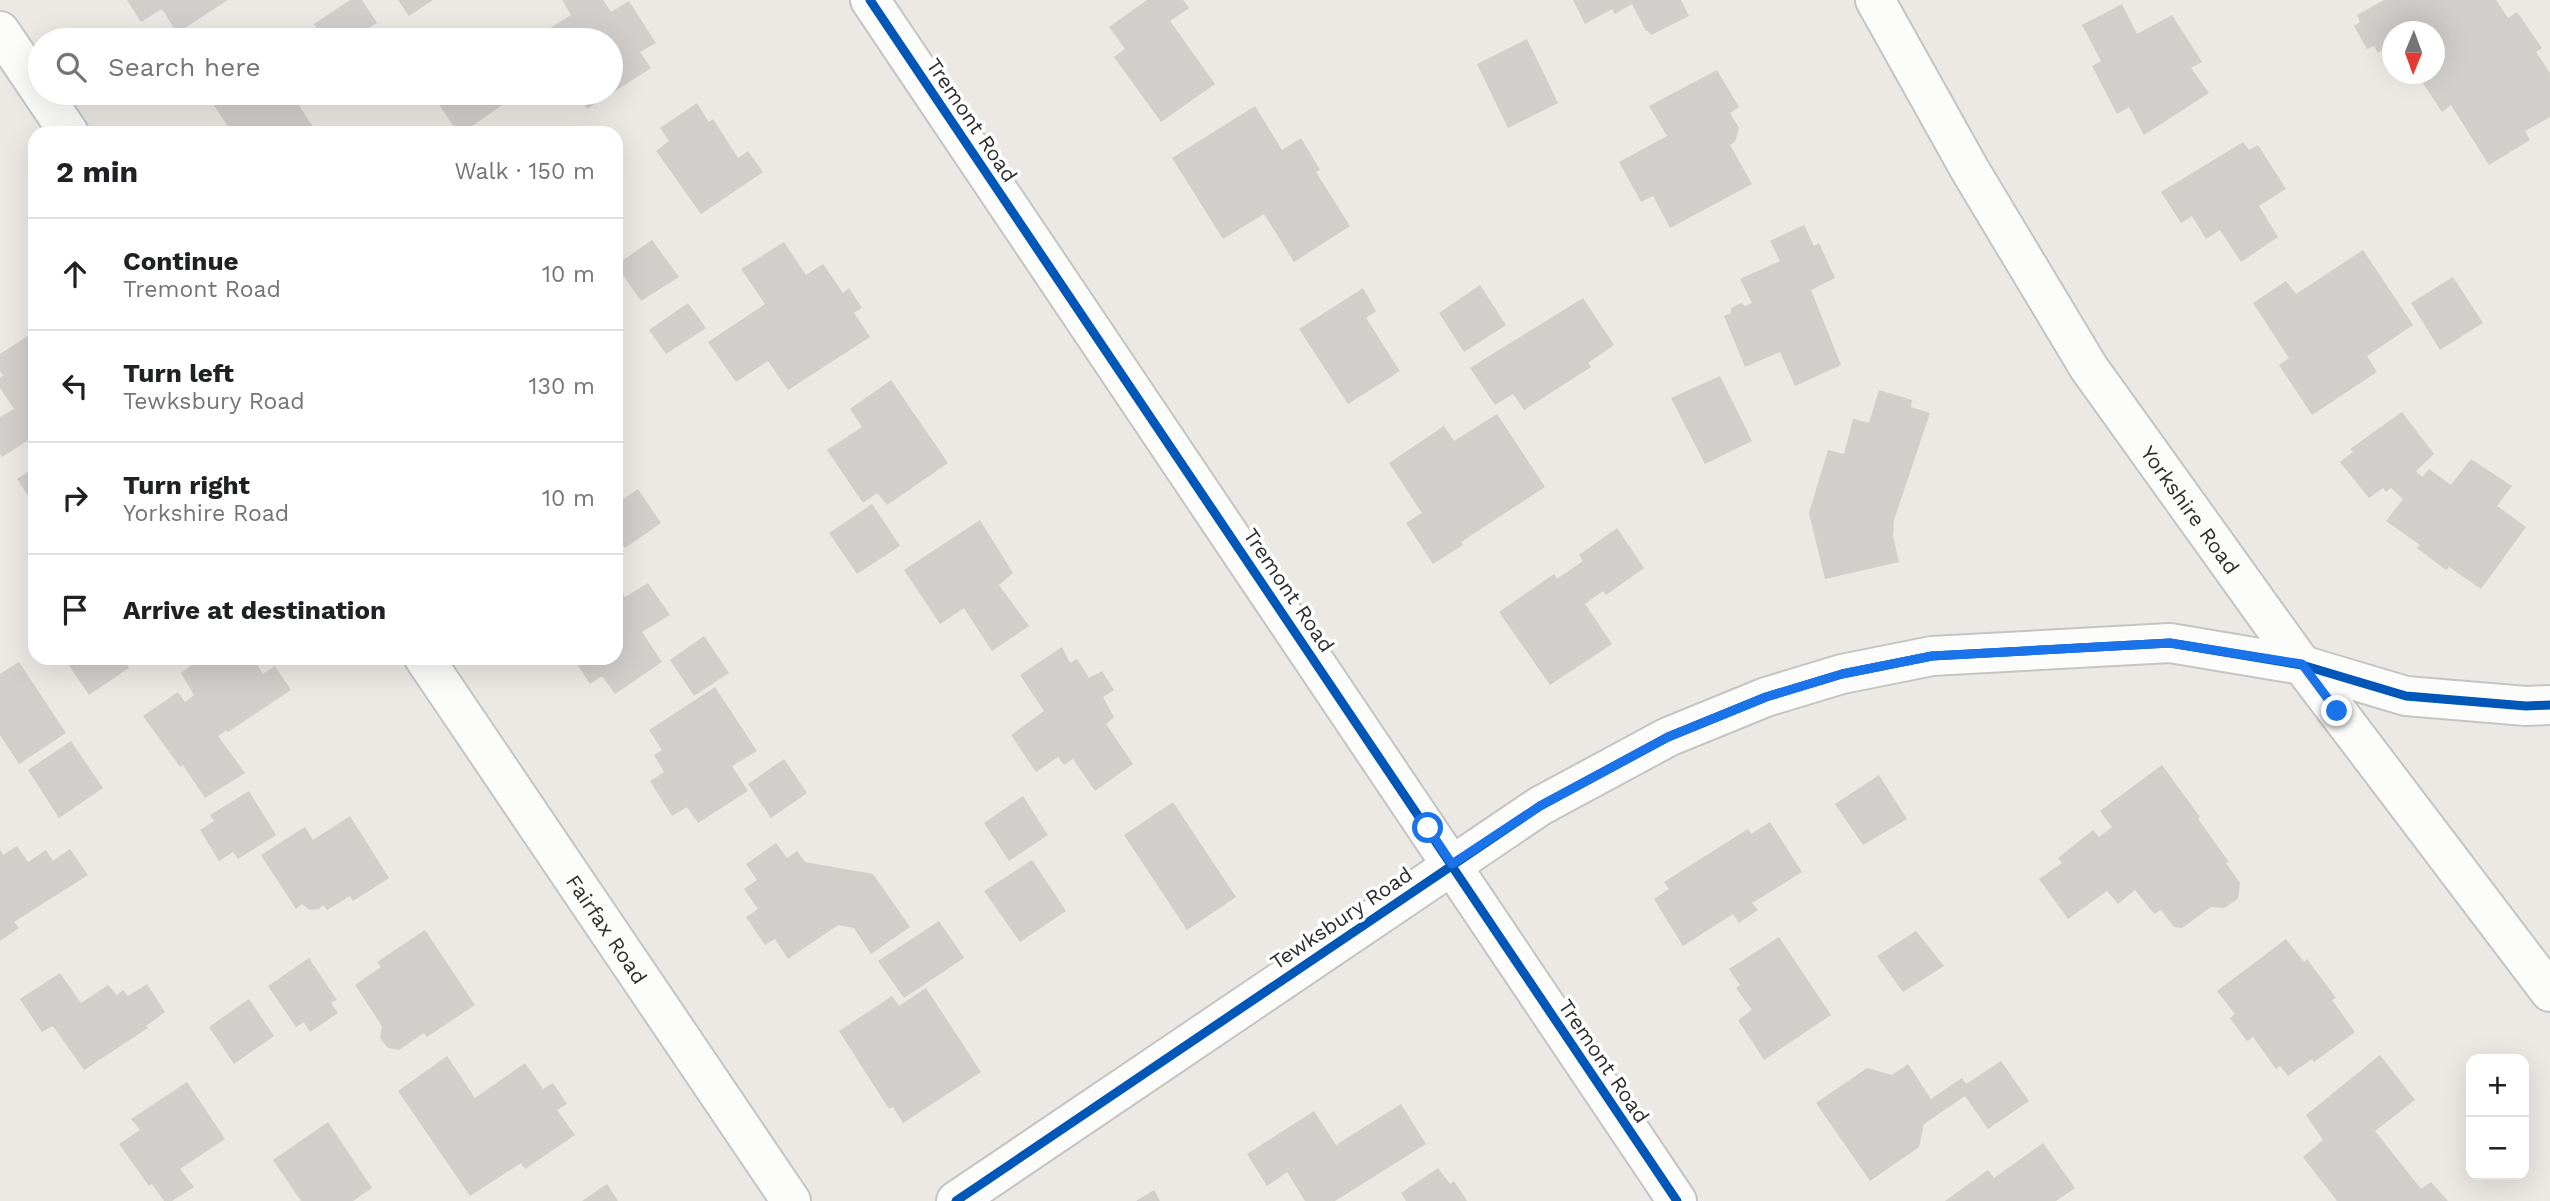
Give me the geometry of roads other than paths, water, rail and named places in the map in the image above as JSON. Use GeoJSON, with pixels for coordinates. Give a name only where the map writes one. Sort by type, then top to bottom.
{"type":"FeatureCollection","features":[{"type":"Feature","properties":{"kind":"street","name":"Tremont Road"},"geometry":{"type":"LineString","coordinates":[[870,0],[1677,1201]]}},
{"type":"Feature","properties":{"kind":"street","name":"Yorkshire Road"},"geometry":{"type":"LineString","coordinates":[[1875,0],[1970,170],[2089,368],[2302,664],[2550,992]]}},
{"type":"Feature","properties":{"kind":"street"},"geometry":{"type":"LineString","coordinates":[[0,31],[28,73]]}},
{"type":"Feature","properties":{"kind":"street"},"geometry":{"type":"LineString","coordinates":[[50,105],[64,126]]}},
{"type":"Feature","properties":{"kind":"street","name":"Tewksbury Road"},"geometry":{"type":"LineString","coordinates":[[956,1201],[1540,806],[1668,737],[1766,697],[1842,674],[1932,656],[2170,643],[2302,664],[2406,696],[2526,706],[2550,705]]}},
{"type":"Feature","properties":{"kind":"street","name":"Fairfax Road"},"geometry":{"type":"LineString","coordinates":[[429,665],[791,1201]]}}]}
